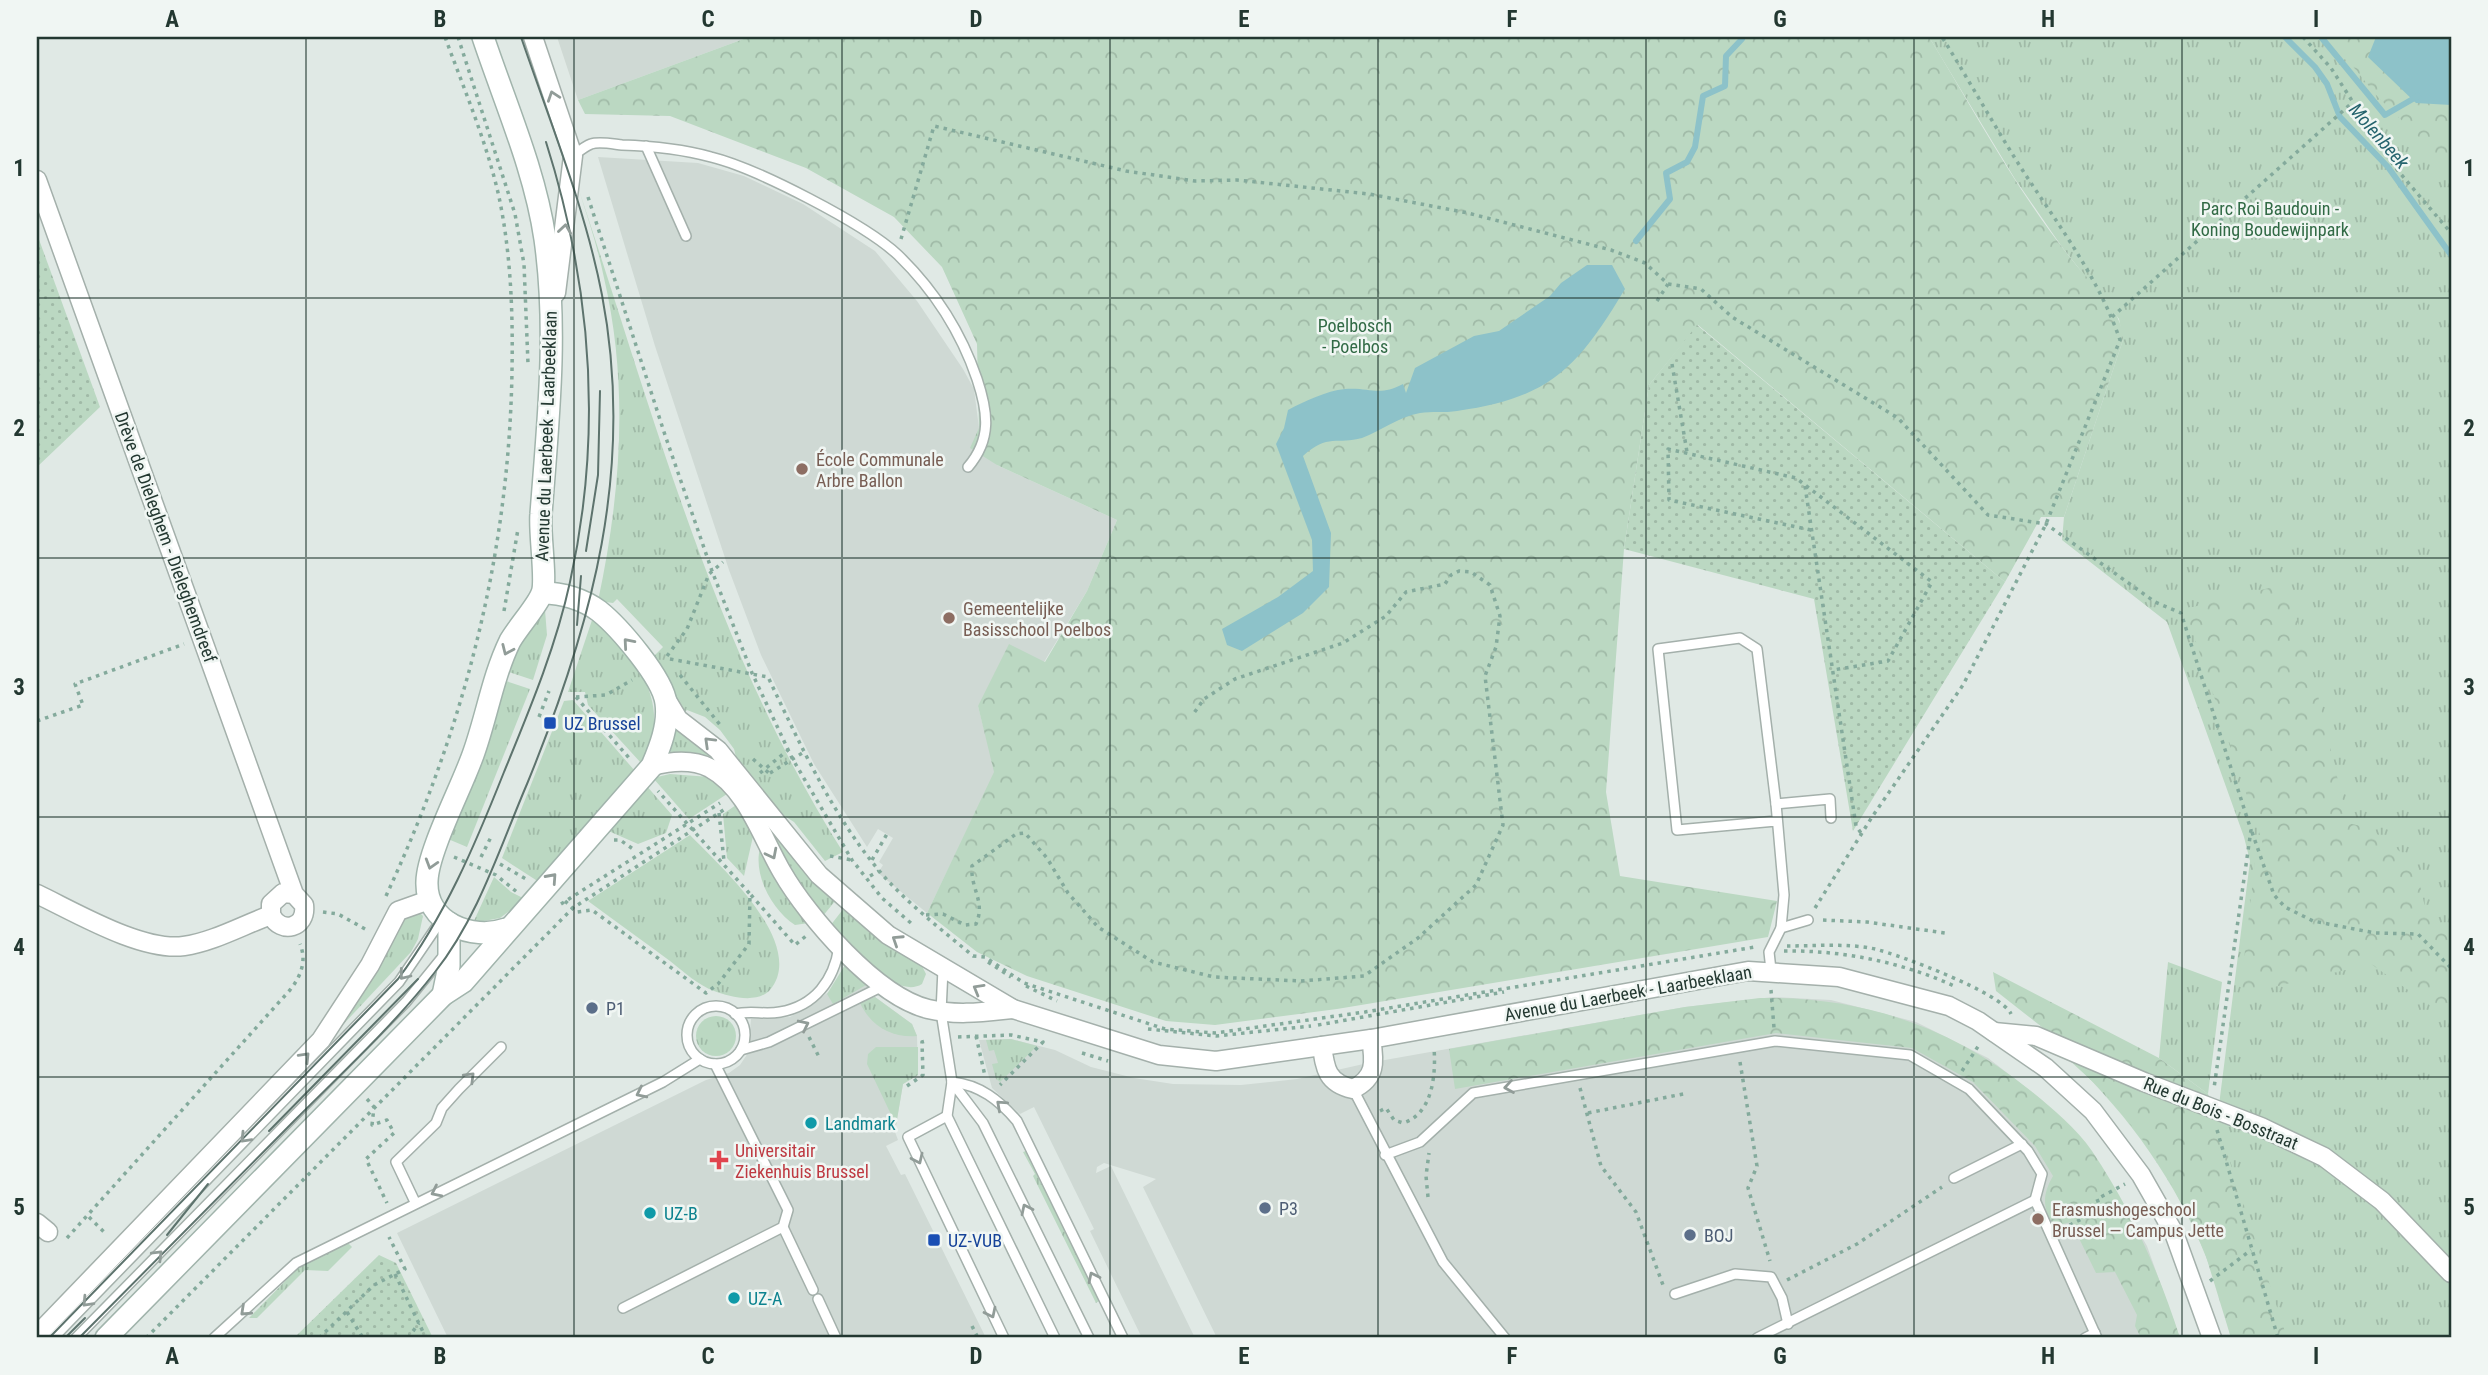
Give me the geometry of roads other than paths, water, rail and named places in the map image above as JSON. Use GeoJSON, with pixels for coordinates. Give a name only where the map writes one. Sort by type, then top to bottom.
{"type":"FeatureCollection","features":[{"type":"Feature","properties":{"kind":"street","name":"Avenue du Laerbeek - Laarbeeklaan"},"geometry":{"type":"LineString","coordinates":[[483,37],[531,179],[545,238],[552,321],[551,408],[540,517],[543,593],[566,595],[598,610],[640,656],[678,719],[710,742],[790,886],[839,947],[911,1003],[941,1012],[965,1014],[1013,1009]]}},
{"type":"Feature","properties":{"kind":"street"},"geometry":{"type":"LineString","coordinates":[[533,37],[573,156],[552,321]]}},
{"type":"Feature","properties":{"kind":"street","name":"Drève de Dieleghem - Dieleghemdreef"},"geometry":{"type":"LineString","coordinates":[[37,180],[294,894],[302,900],[305,910],[298,924],[285,927],[276,923],[271,915]]}},
{"type":"Feature","properties":{"kind":"street"},"geometry":{"type":"LineString","coordinates":[[443,995],[448,981],[451,929],[429,900],[427,877],[475,751],[502,660],[520,624],[543,593]]}},
{"type":"Feature","properties":{"kind":"street"},"geometry":{"type":"LineString","coordinates":[[106,1338],[443,995],[463,982],[533,893],[648,771],[663,738],[666,699]]}},
{"type":"Feature","properties":{"kind":"street","name":"Avenue du Laerbeek - Laarbeeklaan"},"geometry":{"type":"LineString","coordinates":[[648,771],[673,762],[703,765],[727,781],[835,890],[888,934],[943,969],[1013,1009],[1159,1055],[1216,1061],[1371,1039],[1676,983],[1771,956],[1949,1006],[1994,1032],[2046,1068],[2093,1111],[2141,1175],[2174,1233],[2211,1338]]}},
{"type":"Feature","properties":{"kind":"street"},"geometry":{"type":"LineString","coordinates":[[37,894],[142,941],[169,947],[197,943],[271,915],[274,899],[283,893],[294,894]]}},
{"type":"Feature","properties":{"kind":"street"},"geometry":{"type":"LineString","coordinates":[[37,1335],[321,1040],[370,965],[398,911],[429,900]]}},
{"type":"Feature","properties":{"kind":"street"},"geometry":{"type":"LineString","coordinates":[[451,929],[482,934],[506,929]]}},
{"type":"Feature","properties":{"kind":"street","name":"Rue du Bois - Bosstraat"},"geometry":{"type":"LineString","coordinates":[[1994,1032],[2036,1036],[2299,1144],[2343,1170],[2382,1201],[2451,1273]]}},
{"type":"Feature","properties":{"kind":"street"},"geometry":{"type":"LineString","coordinates":[[1322,1046],[1328,1076],[1334,1083],[1353,1089],[1367,1081],[1373,1072],[1371,1039]]}},
{"type":"Feature","properties":{"kind":"lane"},"geometry":{"type":"LineString","coordinates":[[573,156],[591,144],[646,146],[714,157],[753,173],[851,222],[897,254],[936,298],[966,345],[981,391],[987,430],[978,455],[968,467]]}},
{"type":"Feature","properties":{"kind":"lane"},"geometry":{"type":"LineString","coordinates":[[646,146],[686,236]]}},
{"type":"Feature","properties":{"kind":"lane"},"geometry":{"type":"LineString","coordinates":[[1771,956],[1781,928],[1784,895],[1776,804],[1757,649],[1740,638],[1658,649],[1677,830],[1776,821]]}},
{"type":"Feature","properties":{"kind":"lane"},"geometry":{"type":"LineString","coordinates":[[1776,804],[1830,799],[1831,818]]}},
{"type":"Feature","properties":{"kind":"lane"},"geometry":{"type":"LineString","coordinates":[[1781,928],[1808,920]]}},
{"type":"Feature","properties":{"kind":"lane"},"geometry":{"type":"LineString","coordinates":[[53,1338],[451,929]]}},
{"type":"Feature","properties":{"kind":"lane"},"geometry":{"type":"LineString","coordinates":[[76,1338],[406,1002],[451,929]]}},
{"type":"Feature","properties":{"kind":"lane"},"geometry":{"type":"LineString","coordinates":[[839,947],[835,969],[828,984],[816,994],[780,1012],[752,1010],[735,1014],[713,1007],[694,1018],[688,1040],[700,1059],[715,1064],[730,1061],[741,1050],[769,1042],[885,985]]}},
{"type":"Feature","properties":{"kind":"lane"},"geometry":{"type":"LineString","coordinates":[[943,969],[941,1012],[952,1082],[947,1116],[1055,1338]]}},
{"type":"Feature","properties":{"kind":"lane"},"geometry":{"type":"LineString","coordinates":[[735,1014],[745,1035],[741,1050]]}},
{"type":"Feature","properties":{"kind":"lane"},"geometry":{"type":"LineString","coordinates":[[1385,1155],[1420,1142],[1473,1093],[1775,1041],[1910,1055],[1969,1088],[2022,1144],[2042,1174],[2035,1200],[2096,1336],[2085,1338]]}},
{"type":"Feature","properties":{"kind":"lane"},"geometry":{"type":"LineString","coordinates":[[415,1202],[396,1162],[436,1123],[442,1108],[500,1047]]}},
{"type":"Feature","properties":{"kind":"lane"},"geometry":{"type":"LineString","coordinates":[[214,1338],[296,1263],[663,1082],[700,1059]]}},
{"type":"Feature","properties":{"kind":"lane"},"geometry":{"type":"LineString","coordinates":[[715,1064],[788,1210],[783,1227],[836,1338]]}},
{"type":"Feature","properties":{"kind":"lane"},"geometry":{"type":"LineString","coordinates":[[952,1082],[983,1123],[1089,1338]]}},
{"type":"Feature","properties":{"kind":"lane"},"geometry":{"type":"LineString","coordinates":[[952,1082],[972,1084],[1007,1109],[1017,1121],[1123,1338]]}},
{"type":"Feature","properties":{"kind":"lane"},"geometry":{"type":"LineString","coordinates":[[1353,1089],[1385,1155],[1451,1274],[1505,1338]]}},
{"type":"Feature","properties":{"kind":"lane"},"geometry":{"type":"LineString","coordinates":[[947,1116],[908,1137],[1004,1338]]}},
{"type":"Feature","properties":{"kind":"lane"},"geometry":{"type":"LineString","coordinates":[[1954,1178],[2022,1144]]}},
{"type":"Feature","properties":{"kind":"lane"},"geometry":{"type":"LineString","coordinates":[[1757,1338],[2035,1200]]}},
{"type":"Feature","properties":{"kind":"lane"},"geometry":{"type":"LineString","coordinates":[[623,1308],[783,1227]]}},
{"type":"Feature","properties":{"kind":"lane"},"geometry":{"type":"LineString","coordinates":[[1675,1294],[1735,1274],[1771,1277],[1782,1298],[1788,1324]]}},
{"type":"Feature","properties":{"kind":"water"},"geometry":{"type":"Polygon","coordinates":[[[2376,37],[2451,37],[2451,105],[2416,103],[2368,57],[2376,37]]]}},
{"type":"Feature","properties":{"kind":"water"},"geometry":{"type":"Polygon","coordinates":[[[1587,265],[1612,265],[1625,289],[1592,339],[1559,374],[1516,397],[1457,411],[1413,415],[1362,438],[1319,444],[1303,456],[1331,533],[1329,587],[1303,613],[1242,651],[1227,645],[1222,629],[1278,597],[1313,571],[1312,540],[1276,444],[1284,428],[1288,410],[1338,390],[1381,391],[1403,384],[1406,393],[1415,368],[1474,336],[1499,331],[1550,296],[1561,283],[1587,265]]]}},
{"type":"Feature","properties":{"kind":"waterway"},"geometry":{"type":"LineString","coordinates":[[1636,241],[1670,199],[1666,173],[1687,162],[1695,147],[1703,96],[1725,86],[1726,56],[1742,39],[1740,37]]}},
{"type":"Feature","properties":{"kind":"waterway","name":"Molenbeek"},"geometry":{"type":"LineString","coordinates":[[2285,37],[2315,67],[2327,84],[2340,117],[2388,167],[2451,255]]}},
{"type":"Feature","properties":{"kind":"waterway"},"geometry":{"type":"LineString","coordinates":[[2321,37],[2385,115],[2418,96]]}},
{"type":"Feature","properties":{"kind":"tram line"},"geometry":{"type":"LineString","coordinates":[[79,1338],[368,1048],[435,972],[464,929],[476,905],[551,724],[571,664],[602,544],[610,483],[613,422],[611,359],[595,262],[566,165],[521,37]]}},
{"type":"Feature","properties":{"kind":"tram line"},"geometry":{"type":"LineString","coordinates":[[49,1338],[398,979],[445,905],[493,799],[557,631],[570,582],[587,471],[588,360],[583,306],[562,196],[546,142]]}},
{"type":"Feature","properties":{"kind":"tram line"},"geometry":{"type":"LineString","coordinates":[[586,551],[598,475],[600,391]]}},
{"type":"Feature","properties":{"kind":"tram line"},"geometry":{"type":"LineString","coordinates":[[577,625],[581,576]]}},
{"type":"Feature","properties":{"kind":"tram line"},"geometry":{"type":"LineString","coordinates":[[269,1131],[418,979]]}},
{"type":"Feature","properties":{"kind":"tram line"},"geometry":{"type":"LineString","coordinates":[[167,1235],[208,1184]]}},
{"type":"Feature","properties":{"kind":"tram line"},"geometry":{"type":"LineString","coordinates":[[65,1338],[85,1318]]}},
{"type":"Feature","properties":{"kind":"place","name":"École Communale Arbre Ballon"},"geometry":{"type":"Point","coordinates":[802,469]}},
{"type":"Feature","properties":{"kind":"place","name":"Gemeentelijke Basisschool Poelbos"},"geometry":{"type":"Point","coordinates":[949,618]}},
{"type":"Feature","properties":{"kind":"place","name":"UZ Brussel"},"geometry":{"type":"Point","coordinates":[550,723]}},
{"type":"Feature","properties":{"kind":"place","name":"P1"},"geometry":{"type":"Point","coordinates":[592,1008]}},
{"type":"Feature","properties":{"kind":"place","name":"Landmark"},"geometry":{"type":"Point","coordinates":[811,1123]}},
{"type":"Feature","properties":{"kind":"place","name":"Universitair Ziekenhuis Brussel"},"geometry":{"type":"Point","coordinates":[719,1160]}},
{"type":"Feature","properties":{"kind":"place","name":"P3"},"geometry":{"type":"Point","coordinates":[1265,1208]}},
{"type":"Feature","properties":{"kind":"place","name":"UZ-B"},"geometry":{"type":"Point","coordinates":[650,1213]}},
{"type":"Feature","properties":{"kind":"place","name":"Erasmushogeschool Brussel — Campus Jette"},"geometry":{"type":"Point","coordinates":[2038,1219]}},
{"type":"Feature","properties":{"kind":"place","name":"BOJ"},"geometry":{"type":"Point","coordinates":[1690,1235]}},
{"type":"Feature","properties":{"kind":"place","name":"UZ-VUB"},"geometry":{"type":"Point","coordinates":[934,1240]}},
{"type":"Feature","properties":{"kind":"place","name":"UZ-A"},"geometry":{"type":"Point","coordinates":[734,1298]}},
{"type":"Feature","properties":{"kind":"park label","name":"Parc Roi Baudouin - Koning Boudewijnpark"},"geometry":{"type":"Point","coordinates":[2270,218]}},
{"type":"Feature","properties":{"kind":"park label","name":"Poelbosch - Poelbos"},"geometry":{"type":"Point","coordinates":[1355,335]}}]}
